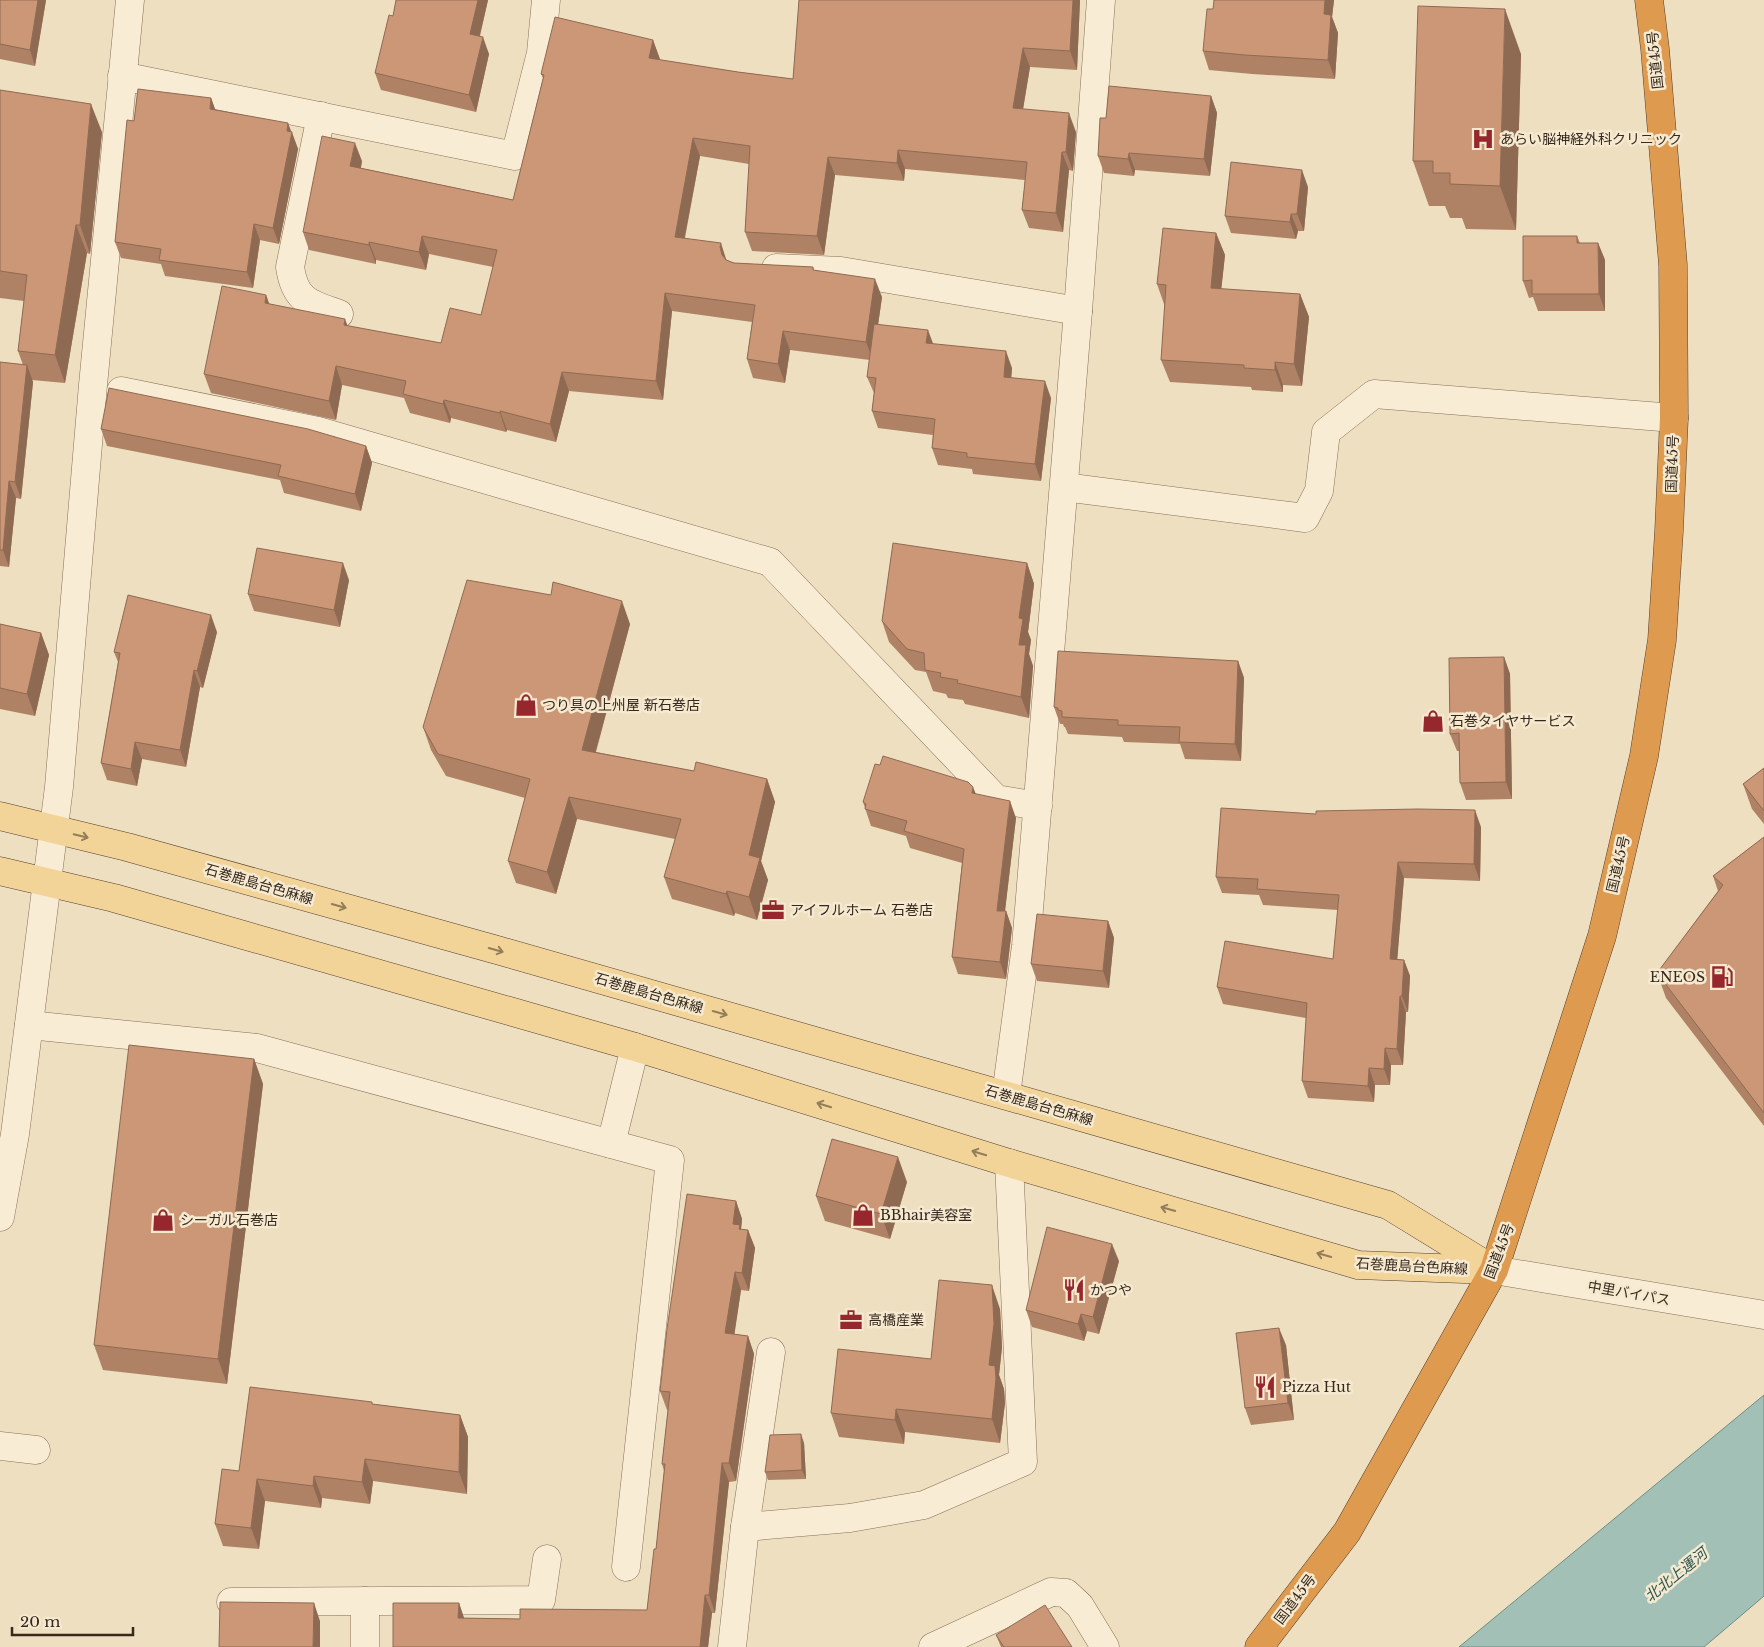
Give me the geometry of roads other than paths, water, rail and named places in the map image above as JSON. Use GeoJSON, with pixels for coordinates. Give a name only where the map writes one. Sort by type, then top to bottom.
{"type":"FeatureCollection","features":[{"type":"Feature","properties":{"kind":"highway","name":"国道45号"},"geometry":{"type":"LineString","coordinates":[[1258,1647],[1347,1532],[1494,1270],[1602,936],[1644,756],[1662,640],[1669,531],[1674,418],[1673,265],[1649,0]]}},
{"type":"Feature","properties":{"kind":"main road","name":"石巻鹿島台色麻線"},"geometry":{"type":"LineString","coordinates":[[0,816],[156,854],[1388,1205],[1494,1270]]}},
{"type":"Feature","properties":{"kind":"main road","name":"石巻鹿島台色麻線"},"geometry":{"type":"LineString","coordinates":[[0,871],[114,898],[635,1047],[1009,1163],[1358,1265],[1494,1270]]}},
{"type":"Feature","properties":{"kind":"street"},"geometry":{"type":"LineString","coordinates":[[0,1217],[15,1134],[59,787],[93,386],[130,0]]}},
{"type":"Feature","properties":{"kind":"street"},"geometry":{"type":"LineString","coordinates":[[122,76],[515,156],[541,53],[546,0]]}},
{"type":"Feature","properties":{"kind":"street"},"geometry":{"type":"LineString","coordinates":[[1006,1095],[1026,946],[1078,311],[1101,0]]}},
{"type":"Feature","properties":{"kind":"street"},"geometry":{"type":"LineString","coordinates":[[321,116],[290,268],[292,283],[306,302],[340,314]]}},
{"type":"Feature","properties":{"kind":"street"},"geometry":{"type":"LineString","coordinates":[[752,266],[841,271],[1078,311]]}},
{"type":"Feature","properties":{"kind":"street"},"geometry":{"type":"LineString","coordinates":[[93,386],[318,431],[770,562],[996,799],[1038,806]]}},
{"type":"Feature","properties":{"kind":"street"},"geometry":{"type":"LineString","coordinates":[[1064,487],[1305,518],[1319,491],[1326,432],[1374,394],[1674,418]]}},
{"type":"Feature","properties":{"kind":"street"},"geometry":{"type":"LineString","coordinates":[[29,1025],[257,1048],[670,1160],[626,1567]]}},
{"type":"Feature","properties":{"kind":"street"},"geometry":{"type":"LineString","coordinates":[[611,1144],[635,1047]]}},
{"type":"Feature","properties":{"kind":"street"},"geometry":{"type":"LineString","coordinates":[[745,1526],[850,1518],[924,1505],[1024,1462],[1009,1163]]}},
{"type":"Feature","properties":{"kind":"street","name":"中里バイパス"},"geometry":{"type":"LineString","coordinates":[[1494,1270],[1762,1308]]}},
{"type":"Feature","properties":{"kind":"street"},"geometry":{"type":"LineString","coordinates":[[732,1647],[745,1526],[771,1352]]}},
{"type":"Feature","properties":{"kind":"street"},"geometry":{"type":"LineString","coordinates":[[0,1446],[36,1450]]}},
{"type":"Feature","properties":{"kind":"street"},"geometry":{"type":"LineString","coordinates":[[231,1602],[541,1600],[547,1559]]}},
{"type":"Feature","properties":{"kind":"street"},"geometry":{"type":"LineString","coordinates":[[933,1647],[1051,1592],[1066,1593],[1080,1606],[1105,1647]]}},
{"type":"Feature","properties":{"kind":"street"},"geometry":{"type":"LineString","coordinates":[[365,1601],[365,1647]]}},
{"type":"Feature","properties":{"kind":"water","name":"北北上運河"},"geometry":{"type":"Polygon","coordinates":[[[1764,1395],[1764,1596],[1704,1647],[1459,1647],[1764,1395]]]}},
{"type":"Feature","properties":{"kind":"place","name":"あらい脳神経外科クリニック"},"geometry":{"type":"Point","coordinates":[1483,139]}},
{"type":"Feature","properties":{"kind":"place","name":"つり具の上州屋 新石巻店"},"geometry":{"type":"Point","coordinates":[526,705]}},
{"type":"Feature","properties":{"kind":"place","name":"石巻タイヤサービス"},"geometry":{"type":"Point","coordinates":[1433,721]}},
{"type":"Feature","properties":{"kind":"place","name":"アイフルホーム 石巻店"},"geometry":{"type":"Point","coordinates":[773,910]}},
{"type":"Feature","properties":{"kind":"place","name":"ENEOS"},"geometry":{"type":"Point","coordinates":[1722,977]}},
{"type":"Feature","properties":{"kind":"place","name":"BBhair美容室"},"geometry":{"type":"Point","coordinates":[863,1215]}},
{"type":"Feature","properties":{"kind":"place","name":"シーガル石巻店"},"geometry":{"type":"Point","coordinates":[163,1220]}},
{"type":"Feature","properties":{"kind":"place","name":"かつや"},"geometry":{"type":"Point","coordinates":[1074,1290]}},
{"type":"Feature","properties":{"kind":"place","name":"高橋産業"},"geometry":{"type":"Point","coordinates":[851,1320]}},
{"type":"Feature","properties":{"kind":"place","name":"Pizza Hut"},"geometry":{"type":"Point","coordinates":[1265,1387]}}]}
